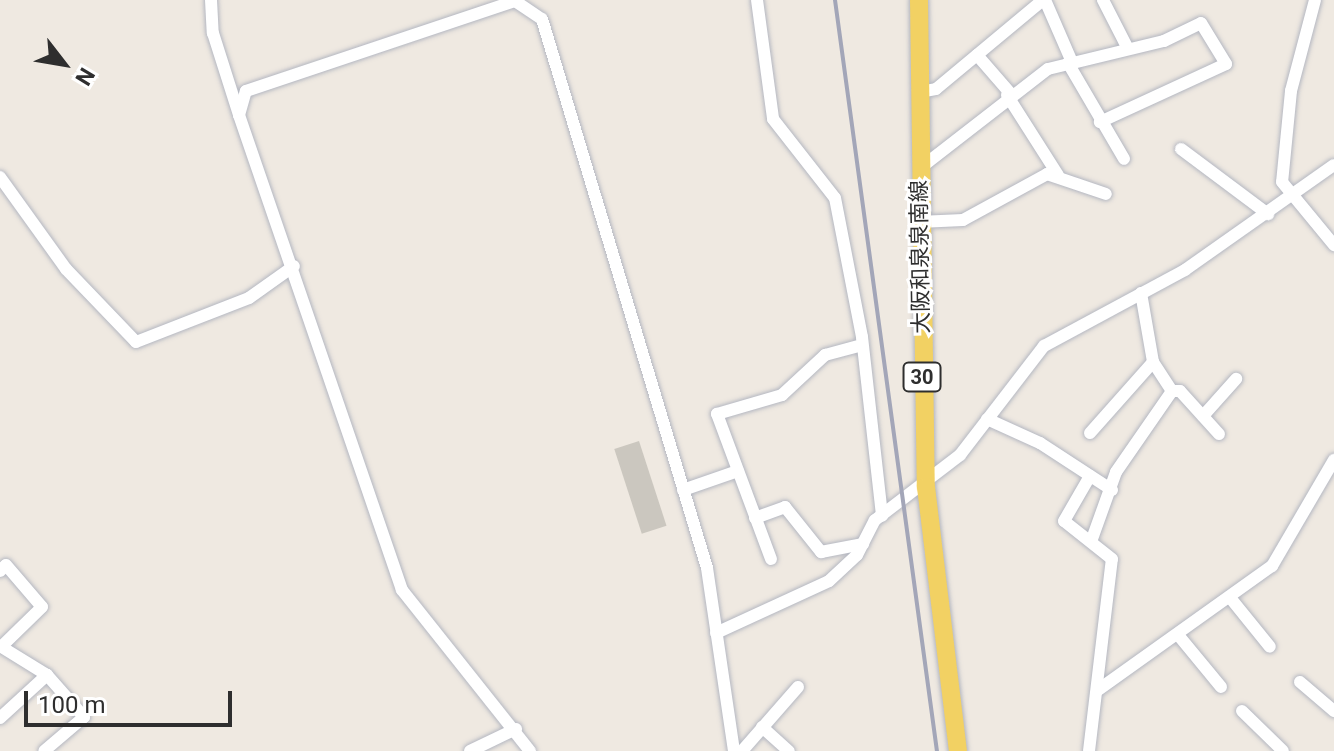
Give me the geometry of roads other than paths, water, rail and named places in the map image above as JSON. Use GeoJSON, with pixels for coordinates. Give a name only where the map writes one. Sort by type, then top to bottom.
{"type":"FeatureCollection","features":[{"type":"Feature","properties":{"kind":"main road","name":"大阪和泉泉南線"},"geometry":{"type":"LineString","coordinates":[[919,0],[919,222],[926,487],[958,751]]}},
{"type":"Feature","properties":{"kind":"street"},"geometry":{"type":"LineString","coordinates":[[211,0],[213,33],[239,115],[294,266],[402,590],[516,729],[530,751]]}},
{"type":"Feature","properties":{"kind":"street"},"geometry":{"type":"LineString","coordinates":[[757,0],[773,119],[835,198],[862,345],[882,516]]}},
{"type":"Feature","properties":{"kind":"street"},"geometry":{"type":"LineString","coordinates":[[919,92],[936,89],[1044,0],[1070,63],[1100,122],[1124,159]]}},
{"type":"Feature","properties":{"kind":"street"},"geometry":{"type":"LineString","coordinates":[[1103,0],[1127,47]]}},
{"type":"Feature","properties":{"kind":"street"},"geometry":{"type":"LineString","coordinates":[[1315,0],[1291,91],[1282,182],[1334,245]]}},
{"type":"Feature","properties":{"kind":"street"},"geometry":{"type":"LineString","coordinates":[[239,115],[246,91],[515,1],[542,19],[707,568],[734,751]]}},
{"type":"Feature","properties":{"kind":"street"},"geometry":{"type":"LineString","coordinates":[[919,169],[1008,94],[1070,63],[1201,23],[1226,64],[1100,122]]}},
{"type":"Feature","properties":{"kind":"street"},"geometry":{"type":"LineString","coordinates":[[977,55],[1008,94],[1058,175]]}},
{"type":"Feature","properties":{"kind":"street"},"geometry":{"type":"LineString","coordinates":[[1181,149],[1268,214]]}},
{"type":"Feature","properties":{"kind":"street"},"geometry":{"type":"LineString","coordinates":[[716,633],[829,581],[863,544],[882,516],[926,487],[987,419],[1044,346],[1141,293],[1268,214],[1334,165]]}},
{"type":"Feature","properties":{"kind":"street"},"geometry":{"type":"LineString","coordinates":[[919,222],[963,220],[1032,178],[1058,175],[1106,194]]}},
{"type":"Feature","properties":{"kind":"street"},"geometry":{"type":"LineString","coordinates":[[0,177],[66,269],[136,342],[249,298],[294,266]]}},
{"type":"Feature","properties":{"kind":"street"},"geometry":{"type":"LineString","coordinates":[[1141,293],[1153,362],[1172,391],[1203,416],[1219,434]]}},
{"type":"Feature","properties":{"kind":"street"},"geometry":{"type":"LineString","coordinates":[[771,559],[717,414],[782,395],[825,355],[862,345]]}},
{"type":"Feature","properties":{"kind":"street"},"geometry":{"type":"LineString","coordinates":[[1090,433],[1153,362]]}},
{"type":"Feature","properties":{"kind":"street"},"geometry":{"type":"LineString","coordinates":[[1203,416],[1236,379]]}},
{"type":"Feature","properties":{"kind":"street"},"geometry":{"type":"LineString","coordinates":[[1092,539],[1116,472],[1172,391]]}},
{"type":"Feature","properties":{"kind":"street"},"geometry":{"type":"LineString","coordinates":[[987,419],[1112,490]]}},
{"type":"Feature","properties":{"kind":"street"},"geometry":{"type":"LineString","coordinates":[[1098,690],[1232,600],[1272,566],[1334,460]]}},
{"type":"Feature","properties":{"kind":"street"},"geometry":{"type":"LineString","coordinates":[[683,490],[738,471]]}},
{"type":"Feature","properties":{"kind":"street"},"geometry":{"type":"LineString","coordinates":[[1089,751],[1112,559],[1092,539],[1064,521],[1090,476]]}},
{"type":"Feature","properties":{"kind":"street"},"geometry":{"type":"LineString","coordinates":[[755,518],[785,507],[821,552],[863,544]]}},
{"type":"Feature","properties":{"kind":"street"},"geometry":{"type":"LineString","coordinates":[[0,571],[6,565],[42,607],[1,646],[47,675],[84,717],[44,751]]}},
{"type":"Feature","properties":{"kind":"street"},"geometry":{"type":"LineString","coordinates":[[1232,600],[1270,647]]}},
{"type":"Feature","properties":{"kind":"street"},"geometry":{"type":"LineString","coordinates":[[1179,636],[1221,687]]}},
{"type":"Feature","properties":{"kind":"street"},"geometry":{"type":"LineString","coordinates":[[0,718],[47,675]]}},
{"type":"Feature","properties":{"kind":"street"},"geometry":{"type":"LineString","coordinates":[[1300,682],[1334,711]]}},
{"type":"Feature","properties":{"kind":"street"},"geometry":{"type":"LineString","coordinates":[[742,751],[798,687]]}},
{"type":"Feature","properties":{"kind":"street"},"geometry":{"type":"LineString","coordinates":[[1242,711],[1283,751]]}},
{"type":"Feature","properties":{"kind":"street"},"geometry":{"type":"LineString","coordinates":[[762,727],[789,751]]}},
{"type":"Feature","properties":{"kind":"street"},"geometry":{"type":"LineString","coordinates":[[470,751],[516,729]]}},
{"type":"Feature","properties":{"kind":"railway"},"geometry":{"type":"LineString","coordinates":[[835,0],[937,751]]}}]}
